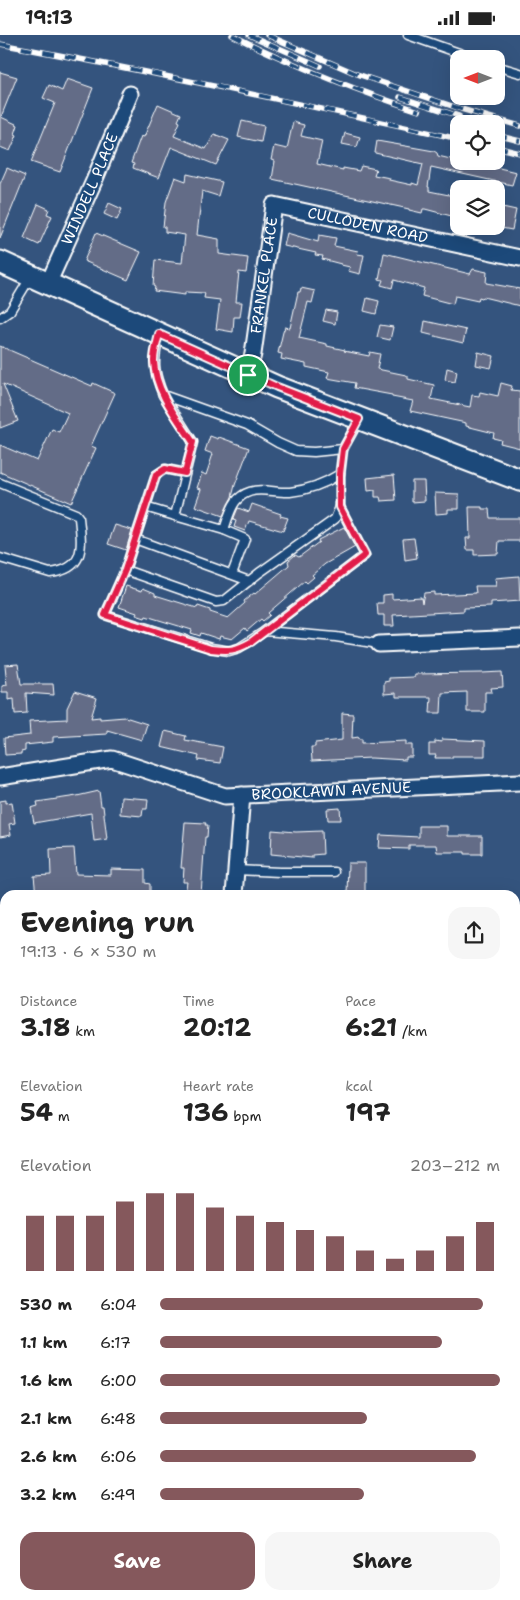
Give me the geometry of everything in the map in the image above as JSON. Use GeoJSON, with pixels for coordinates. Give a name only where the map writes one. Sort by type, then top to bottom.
{"type":"FeatureCollection","features":[{"type":"Feature","properties":{"kind":"street","name":"WINDELL PLACE"},"geometry":{"type":"LineString","coordinates":[[39,280],[94,181],[130,94]]}},
{"type":"Feature","properties":{"kind":"street","name":"CULLODEN ROAD"},"geometry":{"type":"LineString","coordinates":[[274,205],[520,258]]}},
{"type":"Feature","properties":{"kind":"street","name":"FRANKEL PLACE"},"geometry":{"type":"LineString","coordinates":[[248,375],[253,354],[274,205]]}},
{"type":"Feature","properties":{"kind":"street"},"geometry":{"type":"LineString","coordinates":[[0,262],[248,375],[520,480]]}},
{"type":"Feature","properties":{"kind":"street"},"geometry":{"type":"LineString","coordinates":[[379,644],[520,638]]}},
{"type":"Feature","properties":{"kind":"street"},"geometry":{"type":"LineString","coordinates":[[0,777],[112,759],[225,796],[242,795]]}},
{"type":"Feature","properties":{"kind":"street","name":"BROOKLAWN AVENUE"},"geometry":{"type":"LineString","coordinates":[[234,890],[242,795],[520,782]]}},
{"type":"Feature","properties":{"kind":"lane"},"geometry":{"type":"LineString","coordinates":[[408,35],[450,50]]}},
{"type":"Feature","properties":{"kind":"lane"},"geometry":{"type":"LineString","coordinates":[[505,69],[520,73]]}},
{"type":"Feature","properties":{"kind":"lane"},"geometry":{"type":"LineString","coordinates":[[0,318],[10,311],[39,280]]}},
{"type":"Feature","properties":{"kind":"lane"},"geometry":{"type":"LineString","coordinates":[[159,334],[154,359],[156,377],[163,395],[193,442],[175,516]]}},
{"type":"Feature","properties":{"kind":"lane"},"geometry":{"type":"LineString","coordinates":[[163,395],[247,425],[296,451],[343,449]]}},
{"type":"Feature","properties":{"kind":"lane"},"geometry":{"type":"LineString","coordinates":[[125,570],[216,602],[224,601],[335,519],[340,507],[340,474],[343,449],[359,419]]}},
{"type":"Feature","properties":{"kind":"lane"},"geometry":{"type":"LineString","coordinates":[[185,473],[165,469],[156,475],[125,570],[105,615],[211,649],[229,651],[239,649],[266,631],[365,555],[340,507]]}},
{"type":"Feature","properties":{"kind":"lane"},"geometry":{"type":"LineString","coordinates":[[224,530],[236,500],[246,493],[257,489],[287,492],[302,490],[322,485],[340,474]]}},
{"type":"Feature","properties":{"kind":"lane"},"geometry":{"type":"LineString","coordinates":[[0,483],[76,514],[79,518],[81,551],[79,559],[74,564],[59,572],[50,573],[0,558]]}},
{"type":"Feature","properties":{"kind":"lane"},"geometry":{"type":"LineString","coordinates":[[145,507],[224,530],[245,539],[232,574]]}},
{"type":"Feature","properties":{"kind":"lane"},"geometry":{"type":"LineString","coordinates":[[135,539],[249,581]]}},
{"type":"Feature","properties":{"kind":"lane"},"geometry":{"type":"LineString","coordinates":[[266,631],[336,637],[379,644]]}},
{"type":"Feature","properties":{"kind":"lane"},"geometry":{"type":"LineString","coordinates":[[236,869],[280,872],[334,872]]}},
{"type":"Feature","properties":{"kind":"building"},"geometry":{"type":"Polygon","coordinates":[[[0,72],[17,77],[1,117],[18,125],[15,134],[17,135],[10,151],[0,147],[0,72]]]}},
{"type":"Feature","properties":{"kind":"building"},"geometry":{"type":"Polygon","coordinates":[[[67,79],[93,88],[60,172],[31,162],[55,103],[43,98],[49,85],[62,91],[67,79]]]}},
{"type":"Feature","properties":{"kind":"building"},"geometry":{"type":"Polygon","coordinates":[[[158,104],[181,114],[174,136],[206,149],[214,134],[229,140],[216,165],[171,147],[159,178],[133,168],[134,164],[131,163],[141,136],[144,137],[158,104]]]}},
{"type":"Feature","properties":{"kind":"building"},"geometry":{"type":"Polygon","coordinates":[[[242,121],[264,126],[261,142],[238,137],[242,121]]]}},
{"type":"Feature","properties":{"kind":"building"},"geometry":{"type":"Polygon","coordinates":[[[293,122],[304,125],[301,136],[322,141],[317,164],[343,170],[343,168],[359,171],[361,166],[376,169],[374,175],[390,178],[389,180],[418,185],[423,164],[375,153],[377,141],[434,151],[438,156],[450,159],[450,170],[505,169],[516,172],[512,185],[505,183],[505,180],[490,180],[431,167],[429,191],[450,195],[450,216],[425,209],[423,209],[422,213],[272,179],[275,161],[271,160],[274,146],[287,149],[293,122]]]}},
{"type":"Feature","properties":{"kind":"building"},"geometry":{"type":"Polygon","coordinates":[[[345,133],[360,137],[357,147],[342,144],[345,133]]]}},
{"type":"Feature","properties":{"kind":"building"},"geometry":{"type":"Polygon","coordinates":[[[7,168],[25,176],[0,238],[0,184],[7,168]]]}},
{"type":"Feature","properties":{"kind":"building"},"geometry":{"type":"Polygon","coordinates":[[[187,174],[222,182],[218,196],[202,191],[197,235],[219,239],[219,254],[248,258],[246,273],[239,272],[236,302],[242,302],[240,317],[234,317],[233,332],[216,329],[220,300],[204,298],[205,293],[185,292],[185,295],[154,291],[155,260],[182,263],[185,235],[165,232],[165,227],[163,227],[166,202],[175,177],[186,181],[187,174]]]}},
{"type":"Feature","properties":{"kind":"building"},"geometry":{"type":"Polygon","coordinates":[[[109,203],[122,209],[117,220],[104,214],[109,203]]]}},
{"type":"Feature","properties":{"kind":"building"},"geometry":{"type":"Polygon","coordinates":[[[38,204],[49,209],[47,214],[52,216],[39,245],[24,238],[38,204]]]}},
{"type":"Feature","properties":{"kind":"building"},"geometry":{"type":"Polygon","coordinates":[[[505,208],[516,210],[512,230],[505,229],[505,208]]]}},
{"type":"Feature","properties":{"kind":"building"},"geometry":{"type":"Polygon","coordinates":[[[96,233],[141,252],[128,280],[84,261],[96,233]]]}},
{"type":"Feature","properties":{"kind":"building"},"geometry":{"type":"Polygon","coordinates":[[[287,233],[318,242],[319,235],[336,238],[334,246],[358,251],[357,254],[364,255],[360,274],[348,271],[350,267],[322,259],[323,256],[315,255],[316,253],[284,246],[287,233]]]}},
{"type":"Feature","properties":{"kind":"building"},"geometry":{"type":"Polygon","coordinates":[[[384,253],[470,274],[473,269],[487,272],[486,283],[520,289],[520,306],[483,297],[479,297],[478,301],[455,296],[453,304],[422,296],[424,288],[394,280],[392,288],[381,285],[383,280],[379,279],[384,253]]]}},
{"type":"Feature","properties":{"kind":"building"},"geometry":{"type":"Polygon","coordinates":[[[301,288],[315,291],[312,303],[308,302],[299,338],[369,356],[370,352],[380,354],[377,369],[406,375],[408,379],[434,385],[431,399],[470,407],[472,395],[479,396],[480,392],[498,396],[501,383],[512,386],[511,390],[520,391],[520,448],[500,443],[501,440],[493,438],[494,433],[466,426],[466,423],[410,411],[413,401],[354,388],[355,383],[327,378],[329,372],[306,367],[306,364],[281,359],[282,354],[278,353],[283,332],[285,327],[290,328],[298,292],[300,292],[301,288]]]}},
{"type":"Feature","properties":{"kind":"building"},"geometry":{"type":"Polygon","coordinates":[[[367,298],[379,301],[376,314],[364,311],[367,298]]]}},
{"type":"Feature","properties":{"kind":"building"},"geometry":{"type":"Polygon","coordinates":[[[326,310],[337,312],[335,324],[323,321],[326,310]]]}},
{"type":"Feature","properties":{"kind":"building"},"geometry":{"type":"Polygon","coordinates":[[[425,321],[466,330],[463,343],[423,333],[425,321]]]}},
{"type":"Feature","properties":{"kind":"building"},"geometry":{"type":"Polygon","coordinates":[[[380,325],[393,327],[390,340],[377,337],[380,325]]]}},
{"type":"Feature","properties":{"kind":"building"},"geometry":{"type":"Polygon","coordinates":[[[0,346],[92,386],[93,383],[115,393],[91,446],[96,448],[71,503],[0,472],[0,445],[37,461],[52,429],[59,432],[68,413],[3,384],[18,421],[0,428],[0,346]]]}},
{"type":"Feature","properties":{"kind":"building"},"geometry":{"type":"Polygon","coordinates":[[[478,352],[494,356],[491,368],[476,365],[478,352]]]}},
{"type":"Feature","properties":{"kind":"building"},"geometry":{"type":"Polygon","coordinates":[[[447,368],[457,371],[455,382],[445,380],[447,368]]]}},
{"type":"Feature","properties":{"kind":"building"},"geometry":{"type":"Polygon","coordinates":[[[210,436],[218,439],[219,437],[249,448],[232,497],[223,516],[195,506],[201,489],[197,488],[202,473],[206,475],[213,454],[205,451],[210,436]]]}},
{"type":"Feature","properties":{"kind":"building"},"geometry":{"type":"Polygon","coordinates":[[[394,475],[396,500],[381,501],[380,497],[375,497],[375,490],[368,491],[367,478],[394,475]]]}},
{"type":"Feature","properties":{"kind":"building"},"geometry":{"type":"Polygon","coordinates":[[[412,481],[424,481],[425,501],[412,502],[412,481]]]}},
{"type":"Feature","properties":{"kind":"building"},"geometry":{"type":"Polygon","coordinates":[[[435,493],[459,494],[459,509],[448,509],[448,513],[436,514],[435,493]]]}},
{"type":"Feature","properties":{"kind":"building"},"geometry":{"type":"Polygon","coordinates":[[[252,504],[288,518],[283,531],[249,521],[245,531],[234,527],[236,521],[233,520],[238,508],[249,512],[252,504]]]}},
{"type":"Feature","properties":{"kind":"building"},"geometry":{"type":"Polygon","coordinates":[[[469,507],[489,509],[490,518],[520,518],[520,541],[499,541],[498,554],[474,555],[474,550],[467,550],[466,538],[470,538],[469,507]]]}},
{"type":"Feature","properties":{"kind":"building"},"geometry":{"type":"Polygon","coordinates":[[[115,525],[132,530],[126,550],[108,544],[115,525]]]}},
{"type":"Feature","properties":{"kind":"building"},"geometry":{"type":"Polygon","coordinates":[[[344,527],[355,547],[325,564],[312,575],[314,577],[307,583],[305,581],[268,613],[270,615],[263,621],[261,619],[247,631],[245,628],[232,639],[220,636],[219,639],[201,633],[200,636],[191,633],[192,630],[146,616],[145,618],[119,607],[126,586],[142,591],[143,588],[155,593],[155,595],[197,608],[198,606],[228,618],[245,603],[244,601],[289,565],[288,561],[295,555],[299,557],[319,542],[318,540],[344,527]]]}},
{"type":"Feature","properties":{"kind":"building"},"geometry":{"type":"Polygon","coordinates":[[[414,538],[417,558],[405,560],[403,539],[414,538]]]}},
{"type":"Feature","properties":{"kind":"building"},"geometry":{"type":"Polygon","coordinates":[[[519,576],[520,601],[491,603],[491,607],[464,608],[464,611],[393,615],[394,626],[384,626],[384,615],[378,615],[377,603],[383,603],[383,595],[392,594],[392,599],[421,597],[422,603],[424,593],[434,592],[434,595],[476,593],[475,586],[496,586],[495,578],[519,576]]]}},
{"type":"Feature","properties":{"kind":"building"},"geometry":{"type":"Polygon","coordinates":[[[18,664],[21,684],[53,684],[54,695],[26,693],[27,713],[15,714],[14,699],[8,700],[8,692],[2,692],[2,686],[7,685],[5,665],[18,664]]]}},
{"type":"Feature","properties":{"kind":"building"},"geometry":{"type":"Polygon","coordinates":[[[502,672],[503,687],[491,688],[492,692],[485,692],[485,712],[467,712],[467,692],[442,693],[441,713],[430,713],[431,697],[396,697],[396,693],[384,694],[384,682],[389,681],[389,678],[414,677],[415,674],[502,672]]]}},
{"type":"Feature","properties":{"kind":"building"},"geometry":{"type":"Polygon","coordinates":[[[75,691],[97,698],[91,718],[125,717],[147,724],[142,740],[107,730],[107,734],[53,737],[53,742],[25,745],[25,751],[21,752],[21,754],[5,755],[4,738],[30,735],[29,721],[67,719],[67,708],[75,691]]]}},
{"type":"Feature","properties":{"kind":"building"},"geometry":{"type":"Polygon","coordinates":[[[342,713],[353,714],[352,738],[359,737],[359,739],[362,739],[362,743],[406,741],[406,745],[412,745],[412,757],[406,757],[406,760],[371,758],[312,761],[311,747],[315,747],[315,743],[342,740],[342,713]]]}},
{"type":"Feature","properties":{"kind":"building"},"geometry":{"type":"Polygon","coordinates":[[[165,731],[186,736],[185,740],[223,747],[220,763],[198,760],[199,756],[161,747],[165,731]]]}},
{"type":"Feature","properties":{"kind":"building"},"geometry":{"type":"Polygon","coordinates":[[[442,739],[485,741],[485,756],[435,758],[436,755],[429,755],[429,744],[435,744],[435,741],[442,742],[442,739]]]}},
{"type":"Feature","properties":{"kind":"building"},"geometry":{"type":"Polygon","coordinates":[[[99,791],[107,839],[94,841],[91,813],[34,823],[31,808],[38,806],[37,802],[99,791]]]}},
{"type":"Feature","properties":{"kind":"building"},"geometry":{"type":"Polygon","coordinates":[[[121,797],[148,799],[147,809],[143,809],[142,816],[120,814],[121,797]]]}},
{"type":"Feature","properties":{"kind":"building"},"geometry":{"type":"Polygon","coordinates":[[[6,800],[6,803],[12,802],[15,823],[9,824],[11,835],[0,837],[0,801],[6,800]]]}},
{"type":"Feature","properties":{"kind":"building"},"geometry":{"type":"Polygon","coordinates":[[[340,808],[341,820],[328,820],[327,809],[340,808]]]}},
{"type":"Feature","properties":{"kind":"building"},"geometry":{"type":"Polygon","coordinates":[[[185,822],[206,823],[205,825],[208,825],[207,837],[205,837],[201,890],[186,890],[187,882],[183,882],[184,868],[181,868],[185,822]]]}},
{"type":"Feature","properties":{"kind":"building"},"geometry":{"type":"Polygon","coordinates":[[[419,826],[447,826],[447,836],[482,836],[482,854],[437,852],[436,845],[409,845],[409,849],[379,848],[380,835],[419,837],[419,826]]]}},
{"type":"Feature","properties":{"kind":"building"},"geometry":{"type":"Polygon","coordinates":[[[272,830],[296,832],[322,831],[323,854],[312,855],[312,858],[271,854],[272,830]]]}},
{"type":"Feature","properties":{"kind":"building"},"geometry":{"type":"Polygon","coordinates":[[[74,848],[76,874],[111,875],[111,869],[145,870],[145,883],[150,884],[150,890],[35,890],[34,876],[51,875],[50,849],[74,848]]]}},
{"type":"Feature","properties":{"kind":"building"},"geometry":{"type":"Polygon","coordinates":[[[348,863],[365,863],[365,890],[347,890],[348,863]]]}},
{"type":"Feature","properties":{"kind":"railway"},"geometry":{"type":"LineString","coordinates":[[232,35],[324,76],[419,111]]}},
{"type":"Feature","properties":{"kind":"railway"},"geometry":{"type":"LineString","coordinates":[[249,35],[320,66]]}},
{"type":"Feature","properties":{"kind":"railway"},"geometry":{"type":"LineString","coordinates":[[267,35],[357,74],[461,109],[520,126]]}},
{"type":"Feature","properties":{"kind":"railway"},"geometry":{"type":"LineString","coordinates":[[0,44],[230,89],[450,137]]}},
{"type":"Feature","properties":{"kind":"railway"},"geometry":{"type":"LineString","coordinates":[[400,97],[456,115]]}},
{"type":"Feature","properties":{"kind":"railway"},"geometry":{"type":"LineString","coordinates":[[505,137],[520,141]]}},
{"type":"Feature","properties":{"kind":"railway"},"geometry":{"type":"LineString","coordinates":[[505,149],[520,153]]}},
{"type":"Feature","properties":{"kind":"route"},"geometry":{"type":"LineString","coordinates":[[159,334],[248,375],[359,419],[343,449],[340,474],[340,507],[365,555],[266,631],[239,649],[229,651],[211,649],[105,615],[125,570],[156,475],[165,469],[185,473],[193,442],[163,395],[156,377],[154,359],[159,334]]}}]}
